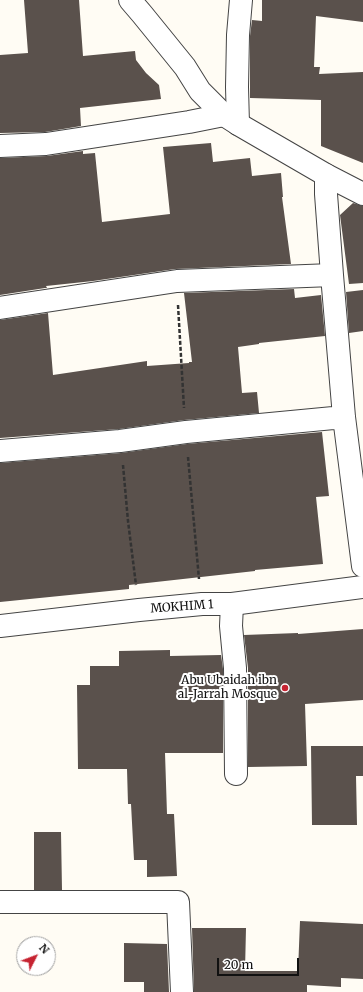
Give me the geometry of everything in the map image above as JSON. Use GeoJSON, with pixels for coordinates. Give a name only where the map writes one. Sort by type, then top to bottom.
{"type":"FeatureCollection","features":[{"type":"Feature","properties":{"kind":"street"},"geometry":{"type":"LineString","coordinates":[[130,0],[185,67],[200,91],[231,119],[363,194]]}},
{"type":"Feature","properties":{"kind":"street"},"geometry":{"type":"LineString","coordinates":[[231,119],[237,87],[241,0]]}},
{"type":"Feature","properties":{"kind":"street"},"geometry":{"type":"LineString","coordinates":[[0,146],[46,144],[189,122],[231,119]]}},
{"type":"Feature","properties":{"kind":"street"},"geometry":{"type":"LineString","coordinates":[[326,174],[326,194],[344,417],[363,566]]}},
{"type":"Feature","properties":{"kind":"street"},"geometry":{"type":"LineString","coordinates":[[0,308],[177,281],[332,275]]}},
{"type":"Feature","properties":{"kind":"street"},"geometry":{"type":"LineString","coordinates":[[0,451],[120,441],[186,432],[344,417]]}},
{"type":"Feature","properties":{"kind":"street","name":"MOKHIM 1"},"geometry":{"type":"LineString","coordinates":[[0,626],[202,604],[232,604],[363,587]]}},
{"type":"Feature","properties":{"kind":"street"},"geometry":{"type":"LineString","coordinates":[[232,604],[231,626],[235,668],[236,774]]}},
{"type":"Feature","properties":{"kind":"street"},"geometry":{"type":"LineString","coordinates":[[0,902],[178,902],[182,992]]}},
{"type":"Feature","properties":{"kind":"path"},"geometry":{"type":"LineString","coordinates":[[120,441],[139,610]]}},
{"type":"Feature","properties":{"kind":"building"},"geometry":{"type":"Polygon","coordinates":[[[24,0],[79,0],[83,56],[135,51],[136,60],[146,73],[159,85],[161,99],[80,108],[81,126],[45,132],[0,133],[0,55],[28,53],[24,0]]]}},
{"type":"Feature","properties":{"kind":"building"},"geometry":{"type":"Polygon","coordinates":[[[262,0],[363,0],[363,22],[316,16],[314,67],[320,67],[319,74],[363,72],[363,163],[321,146],[321,100],[250,98],[250,36],[252,20],[262,21],[262,0]]]}},
{"type":"Feature","properties":{"kind":"building"},"geometry":{"type":"Polygon","coordinates":[[[211,143],[213,162],[250,158],[252,176],[281,173],[282,197],[291,264],[175,269],[46,286],[47,288],[0,295],[0,158],[47,156],[83,151],[83,154],[95,153],[102,222],[170,214],[163,147],[211,143]]]}},
{"type":"Feature","properties":{"kind":"building"},"geometry":{"type":"Polygon","coordinates":[[[353,203],[363,206],[363,283],[349,284],[340,215],[353,203]]]}},
{"type":"Feature","properties":{"kind":"building"},"geometry":{"type":"Polygon","coordinates":[[[294,289],[295,298],[321,295],[325,336],[259,343],[238,347],[242,393],[257,392],[259,413],[184,420],[119,429],[0,438],[0,320],[48,313],[53,375],[147,361],[147,366],[189,363],[192,362],[184,293],[294,289]]]}},
{"type":"Feature","properties":{"kind":"building"},"geometry":{"type":"Polygon","coordinates":[[[363,290],[363,331],[349,333],[346,292],[363,290]]]}},
{"type":"Feature","properties":{"kind":"building"},"geometry":{"type":"Polygon","coordinates":[[[322,432],[329,496],[316,497],[323,564],[255,570],[129,585],[129,589],[0,602],[0,463],[121,453],[187,444],[322,432]]]}},
{"type":"Feature","properties":{"kind":"building"},"geometry":{"type":"Polygon","coordinates":[[[363,629],[363,700],[305,704],[307,766],[248,767],[248,668],[244,635],[298,634],[363,629]]]}},
{"type":"Feature","properties":{"kind":"building"},"geometry":{"type":"Polygon","coordinates":[[[170,650],[170,656],[221,655],[223,669],[223,753],[165,753],[167,814],[174,814],[177,876],[147,877],[147,860],[134,860],[131,804],[128,804],[127,769],[78,769],[77,685],[90,685],[90,666],[119,666],[119,651],[170,650]]]}},
{"type":"Feature","properties":{"kind":"building"},"geometry":{"type":"Polygon","coordinates":[[[311,746],[363,746],[363,776],[356,776],[357,825],[312,825],[311,746]]]}},
{"type":"Feature","properties":{"kind":"building"},"geometry":{"type":"Polygon","coordinates":[[[34,832],[61,832],[62,890],[34,890],[34,832]]]}},
{"type":"Feature","properties":{"kind":"building"},"geometry":{"type":"Polygon","coordinates":[[[300,921],[363,924],[363,979],[341,978],[341,987],[307,985],[307,992],[194,992],[192,928],[246,928],[245,971],[298,971],[300,921]]]}},
{"type":"Feature","properties":{"kind":"building"},"geometry":{"type":"Polygon","coordinates":[[[124,943],[167,944],[169,992],[144,992],[144,982],[124,982],[124,943]]]}},
{"type":"Feature","properties":{"kind":"place","name":"Abu Ubaidah ibn al-Jarrah Mosque"},"geometry":{"type":"Point","coordinates":[285,688]}}]}
